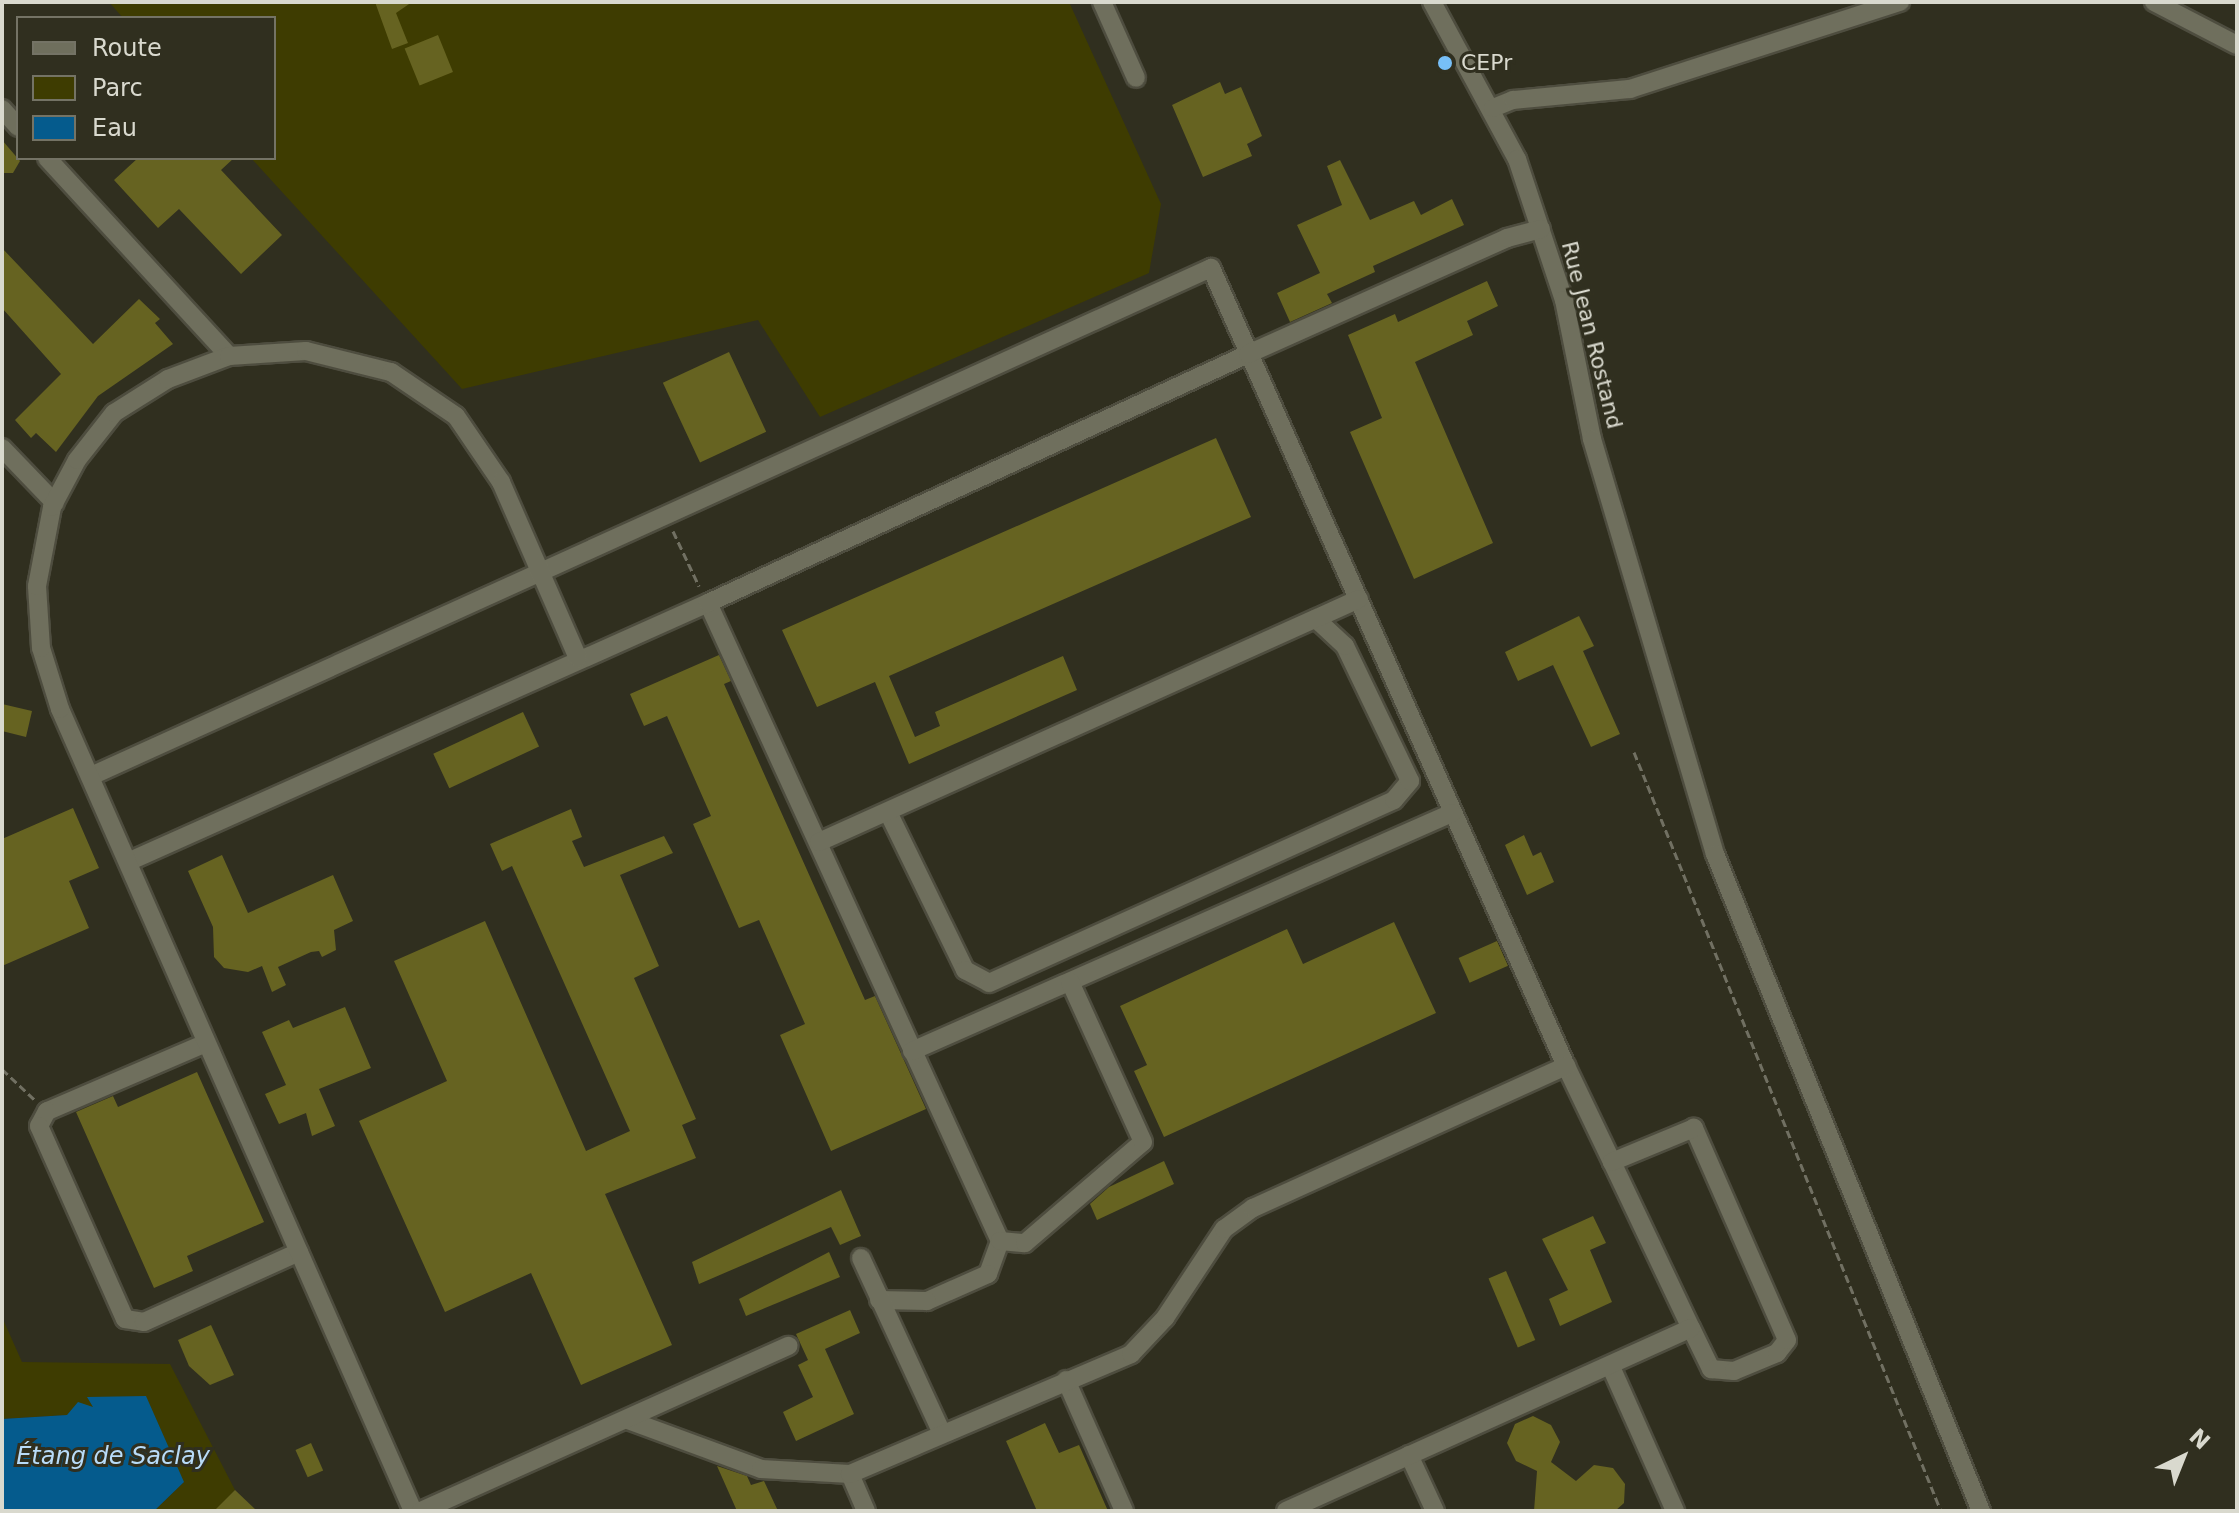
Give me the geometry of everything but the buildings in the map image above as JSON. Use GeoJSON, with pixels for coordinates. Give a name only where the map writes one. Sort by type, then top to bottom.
{"type":"FeatureCollection","features":[{"type":"Feature","properties":{"kind":"street"},"geometry":{"type":"LineString","coordinates":[[1102,2],[1136,78]]}},
{"type":"Feature","properties":{"kind":"street","name":"Rue Jean Rostand"},"geometry":{"type":"LineString","coordinates":[[1432,2],[1493,108],[1541,229],[1564,300],[1592,439],[1715,854],[1981,1511]]}},
{"type":"Feature","properties":{"kind":"street"},"geometry":{"type":"LineString","coordinates":[[1493,108],[1513,100],[1630,89],[1900,2]]}},
{"type":"Feature","properties":{"kind":"street"},"geometry":{"type":"LineString","coordinates":[[2154,2],[2237,45]]}},
{"type":"Feature","properties":{"kind":"street"},"geometry":{"type":"LineString","coordinates":[[2,109],[16,125]]}},
{"type":"Feature","properties":{"kind":"street"},"geometry":{"type":"LineString","coordinates":[[49,160],[229,356]]}},
{"type":"Feature","properties":{"kind":"street"},"geometry":{"type":"LineString","coordinates":[[130,861],[578,658],[708,603],[1248,354],[1507,238],[1541,229]]}},
{"type":"Feature","properties":{"kind":"street"},"geometry":{"type":"LineString","coordinates":[[91,776],[1211,268],[1566,1066],[1711,1369],[1734,1371],[1777,1353],[1787,1340],[1694,1128],[1612,1162]]}},
{"type":"Feature","properties":{"kind":"street"},"geometry":{"type":"LineString","coordinates":[[413,1511],[206,1043],[130,861],[60,709],[41,648],[37,586],[55,503],[77,460],[114,413],[168,379],[229,356],[306,351],[391,372],[456,416],[501,482],[578,658]]}},
{"type":"Feature","properties":{"kind":"street"},"geometry":{"type":"LineString","coordinates":[[2,448],[55,503]]}},
{"type":"Feature","properties":{"kind":"street"},"geometry":{"type":"LineString","coordinates":[[819,842],[1359,599]]}},
{"type":"Feature","properties":{"kind":"street"},"geometry":{"type":"LineString","coordinates":[[708,603],[1000,1241],[988,1274],[927,1301],[879,1300]]}},
{"type":"Feature","properties":{"kind":"street"},"geometry":{"type":"LineString","coordinates":[[888,812],[965,970],[989,983],[1018,970],[1394,800],[1410,781],[1345,646],[1316,619]]}},
{"type":"Feature","properties":{"kind":"street"},"geometry":{"type":"LineString","coordinates":[[912,1051],[1452,813]]}},
{"type":"Feature","properties":{"kind":"street"},"geometry":{"type":"LineString","coordinates":[[1000,1241],[1025,1243],[1143,1142],[1070,982]]}},
{"type":"Feature","properties":{"kind":"street"},"geometry":{"type":"LineString","coordinates":[[206,1043],[47,1111],[39,1126],[125,1319],[144,1322],[299,1252]]}},
{"type":"Feature","properties":{"kind":"street"},"geometry":{"type":"LineString","coordinates":[[628,1420],[761,1469],[850,1474],[1131,1354],[1165,1318],[1224,1229],[1253,1208],[1566,1066]]}},
{"type":"Feature","properties":{"kind":"street"},"geometry":{"type":"LineString","coordinates":[[861,1258],[942,1433]]}},
{"type":"Feature","properties":{"kind":"street"},"geometry":{"type":"LineString","coordinates":[[1293,1510],[1691,1328]]}},
{"type":"Feature","properties":{"kind":"street"},"geometry":{"type":"LineString","coordinates":[[421,1511],[789,1346]]}},
{"type":"Feature","properties":{"kind":"street"},"geometry":{"type":"LineString","coordinates":[[1611,1367],[1675,1511]]}},
{"type":"Feature","properties":{"kind":"street"},"geometry":{"type":"LineString","coordinates":[[1066,1380],[1124,1511]]}},
{"type":"Feature","properties":{"kind":"street"},"geometry":{"type":"LineString","coordinates":[[1409,1455],[1435,1511]]}},
{"type":"Feature","properties":{"kind":"street"},"geometry":{"type":"LineString","coordinates":[[850,1474],[866,1511]]}},
{"type":"Feature","properties":{"kind":"path"},"geometry":{"type":"LineString","coordinates":[[665,515],[708,603]]}},
{"type":"Feature","properties":{"kind":"path"},"geometry":{"type":"LineString","coordinates":[[1634,752],[1941,1511]]}},
{"type":"Feature","properties":{"kind":"path"},"geometry":{"type":"LineString","coordinates":[[2,1069],[47,1111]]}},
{"type":"Feature","properties":{"kind":"green space"},"geometry":{"type":"Polygon","coordinates":[[[109,2],[1069,2],[1161,204],[1149,273],[820,417],[758,320],[462,389],[253,160],[276,160],[276,16],[121,16],[109,2]]]}},
{"type":"Feature","properties":{"kind":"green space"},"geometry":{"type":"Polygon","coordinates":[[[2,1317],[22,1362],[170,1364],[235,1490],[215,1511],[154,1511],[184,1482],[68,1415],[2,1419],[2,1317]]]}},
{"type":"Feature","properties":{"kind":"water","name":"Étang de Saclay"},"geometry":{"type":"Polygon","coordinates":[[[146,1396],[184,1482],[154,1511],[2,1511],[2,1419],[67,1415],[78,1402],[93,1407],[87,1397],[146,1396]]]}},
{"type":"Feature","properties":{"kind":"place","name":"CEPr"},"geometry":{"type":"Point","coordinates":[1445,63]}}]}
